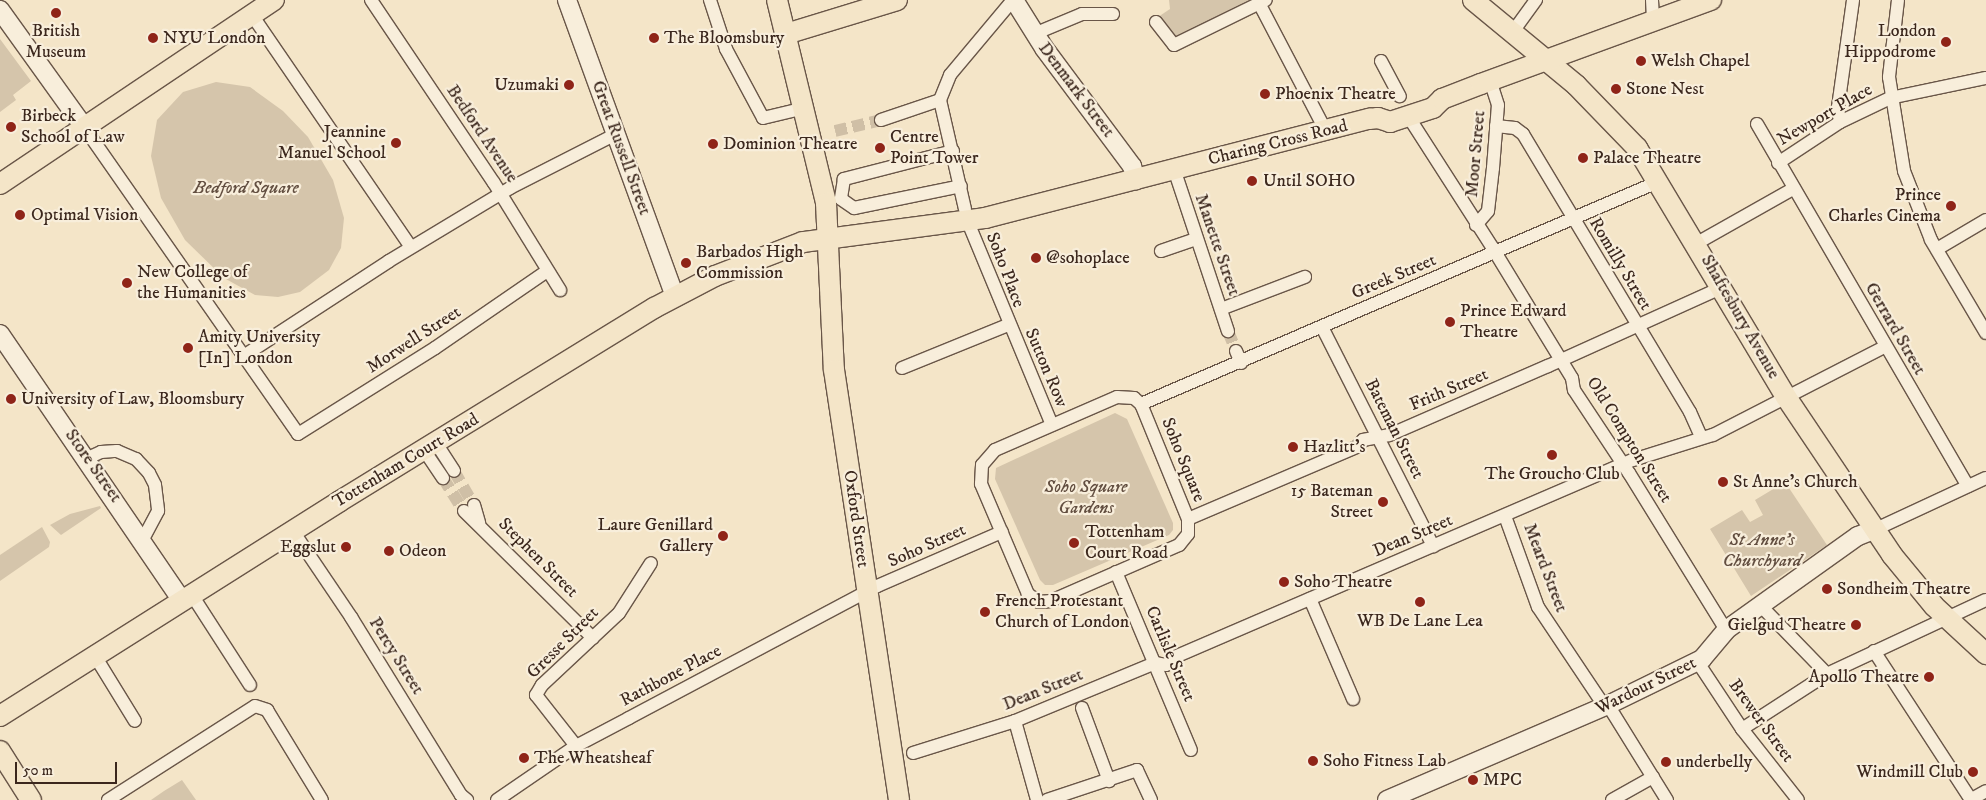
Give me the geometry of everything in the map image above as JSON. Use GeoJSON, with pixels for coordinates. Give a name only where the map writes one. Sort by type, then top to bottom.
{"type":"FeatureCollection","features":[{"type":"Feature","properties":{"kind":"main road"},"geometry":{"type":"LineString","coordinates":[[0,184],[274,0]]}},
{"type":"Feature","properties":{"kind":"main road","name":"Oxford Street"},"geometry":{"type":"LineString","coordinates":[[777,0],[805,108],[826,203],[834,370],[872,589],[899,800]]}},
{"type":"Feature","properties":{"kind":"main road"},"geometry":{"type":"LineString","coordinates":[[786,34],[896,0]]}},
{"type":"Feature","properties":{"kind":"main road","name":"Charing Cross Road"},"geometry":{"type":"LineString","coordinates":[[828,238],[986,218],[1378,118],[1390,122],[1434,108],[1442,99],[1710,0]]}},
{"type":"Feature","properties":{"kind":"main road","name":"Shaftesbury Avenue"},"geometry":{"type":"LineString","coordinates":[[1482,3],[1512,33],[1547,61],[1617,124],[1660,181],[1786,396],[1892,555],[1947,618],[1986,654]]}},
{"type":"Feature","properties":{"kind":"main road"},"geometry":{"type":"LineString","coordinates":[[1378,118],[1384,110],[1404,103],[1429,97],[1442,99]]}},
{"type":"Feature","properties":{"kind":"main road","name":"Tottenham Court Road"},"geometry":{"type":"LineString","coordinates":[[0,716],[293,531],[675,296],[787,246],[828,238]]}},
{"type":"Feature","properties":{"kind":"main road"},"geometry":{"type":"LineString","coordinates":[[0,751],[31,800]]}},
{"type":"Feature","properties":{"kind":"street","name":"Bedford Avenue"},"geometry":{"type":"LineString","coordinates":[[371,0],[502,195],[560,290]]}},
{"type":"Feature","properties":{"kind":"street","name":"Great Russell Street"},"geometry":{"type":"LineString","coordinates":[[567,0],[675,296]]}},
{"type":"Feature","properties":{"kind":"street"},"geometry":{"type":"LineString","coordinates":[[710,0],[726,49],[763,118],[805,108]]}},
{"type":"Feature","properties":{"kind":"street"},"geometry":{"type":"LineString","coordinates":[[966,209],[940,100],[950,75],[1013,0]]}},
{"type":"Feature","properties":{"kind":"street","name":"Denmark Street"},"geometry":{"type":"LineString","coordinates":[[1013,0],[1034,34],[1120,148],[1132,166],[1136,180]]}},
{"type":"Feature","properties":{"kind":"street"},"geometry":{"type":"LineString","coordinates":[[1512,33],[1536,0]]}},
{"type":"Feature","properties":{"kind":"street"},"geometry":{"type":"LineString","coordinates":[[1652,0],[1653,21]]}},
{"type":"Feature","properties":{"kind":"street"},"geometry":{"type":"LineString","coordinates":[[1840,122],[1838,107],[1853,0]]}},
{"type":"Feature","properties":{"kind":"street"},"geometry":{"type":"LineString","coordinates":[[1898,0],[1891,103],[1904,171],[1936,249],[1986,333]]}},
{"type":"Feature","properties":{"kind":"street"},"geometry":{"type":"LineString","coordinates":[[1156,22],[1174,45],[1262,2],[1326,131]]}},
{"type":"Feature","properties":{"kind":"street"},"geometry":{"type":"LineString","coordinates":[[0,10],[84,127],[242,357],[411,247],[502,195],[616,134]]}},
{"type":"Feature","properties":{"kind":"street"},"geometry":{"type":"LineString","coordinates":[[1034,34],[1048,25],[1082,14],[1113,14]]}},
{"type":"Feature","properties":{"kind":"street"},"geometry":{"type":"LineString","coordinates":[[252,15],[411,247]]}},
{"type":"Feature","properties":{"kind":"street"},"geometry":{"type":"LineString","coordinates":[[1381,61],[1400,96]]}},
{"type":"Feature","properties":{"kind":"street","name":"Newport Place"},"geometry":{"type":"LineString","coordinates":[[1778,163],[1840,122],[1875,104],[1891,103],[1986,78]]}},
{"type":"Feature","properties":{"kind":"street","name":"Moor Street"},"geometry":{"type":"LineString","coordinates":[[1476,225],[1488,211],[1498,104],[1490,81]]}},
{"type":"Feature","properties":{"kind":"street"},"geometry":{"type":"LineString","coordinates":[[881,120],[940,100]]}},
{"type":"Feature","properties":{"kind":"street","name":"Old Compton Street"},"geometry":{"type":"LineString","coordinates":[[1408,116],[1572,378],[1574,390],[1622,466],[1629,473],[1726,630]]}},
{"type":"Feature","properties":{"kind":"street","name":"Romilly Street"},"geometry":{"type":"LineString","coordinates":[[1496,126],[1520,130],[1690,412],[1701,437]]}},
{"type":"Feature","properties":{"kind":"street","name":"Gerrard Street"},"geometry":{"type":"LineString","coordinates":[[1758,126],[1778,163],[1788,192],[1968,486]]}},
{"type":"Feature","properties":{"kind":"street"},"geometry":{"type":"LineString","coordinates":[[953,151],[844,179],[841,199],[854,208],[961,186]]}},
{"type":"Feature","properties":{"kind":"street","name":"Manette Street"},"geometry":{"type":"LineString","coordinates":[[1174,169],[1228,331]]}},
{"type":"Feature","properties":{"kind":"street","name":"Greek Street"},"geometry":{"type":"LineString","coordinates":[[1141,404],[1238,357],[1322,327],[1495,254],[1660,181]]}},
{"type":"Feature","properties":{"kind":"street"},"geometry":{"type":"LineString","coordinates":[[1697,243],[1788,192]]}},
{"type":"Feature","properties":{"kind":"street"},"geometry":{"type":"LineString","coordinates":[[1936,249],[1986,220]]}},
{"type":"Feature","properties":{"kind":"street","name":"Soho Place"},"geometry":{"type":"LineString","coordinates":[[970,227],[1008,325]]}},
{"type":"Feature","properties":{"kind":"street"},"geometry":{"type":"LineString","coordinates":[[1161,251],[1198,244]]}},
{"type":"Feature","properties":{"kind":"street","name":"Morwell Street"},"geometry":{"type":"LineString","coordinates":[[242,357],[298,434],[435,348],[547,271]]}},
{"type":"Feature","properties":{"kind":"street"},"geometry":{"type":"LineString","coordinates":[[1221,309],[1305,277]]}},
{"type":"Feature","properties":{"kind":"street","name":"Frith Street"},"geometry":{"type":"LineString","coordinates":[[1188,519],[1357,447],[1363,440],[1389,435],[1723,287]]}},
{"type":"Feature","properties":{"kind":"street"},"geometry":{"type":"LineString","coordinates":[[902,368],[1008,325]]}},
{"type":"Feature","properties":{"kind":"street","name":"Sutton Row"},"geometry":{"type":"LineString","coordinates":[[1008,325],[1052,425]]}},
{"type":"Feature","properties":{"kind":"street","name":"Bateman Street"},"geometry":{"type":"LineString","coordinates":[[1322,327],[1434,546]]}},
{"type":"Feature","properties":{"kind":"street","name":"Store Street"},"geometry":{"type":"LineString","coordinates":[[0,334],[88,458],[142,539],[187,598]]}},
{"type":"Feature","properties":{"kind":"street","name":"Dean Street"},"geometry":{"type":"LineString","coordinates":[[913,753],[1015,721],[1155,663],[1166,665],[1175,661],[1177,656],[1622,466],[1701,437],[1713,435],[1884,347]]}},
{"type":"Feature","properties":{"kind":"street","name":"Soho Square"},"geometry":{"type":"LineString","coordinates":[[1117,396],[1134,398],[1141,404],[1188,519],[1188,534],[1179,545],[1051,601],[1039,602],[1028,594],[981,484],[982,465],[995,450],[1052,425],[1117,396]]}},
{"type":"Feature","properties":{"kind":"street"},"geometry":{"type":"LineString","coordinates":[[430,446],[454,471]]}},
{"type":"Feature","properties":{"kind":"street"},"geometry":{"type":"LineString","coordinates":[[430,446],[443,478]]}},
{"type":"Feature","properties":{"kind":"street"},"geometry":{"type":"LineString","coordinates":[[88,458],[101,452],[117,451],[136,459],[149,473],[155,485],[158,511],[142,539]]}},
{"type":"Feature","properties":{"kind":"street","name":"Wardour Street"},"geometry":{"type":"LineString","coordinates":[[1387,800],[1606,706],[1697,661],[1723,638],[1726,630],[1858,536],[1986,478]]}},
{"type":"Feature","properties":{"kind":"street","name":"Stephen Street"},"geometry":{"type":"LineString","coordinates":[[469,508],[479,523],[594,638]]}},
{"type":"Feature","properties":{"kind":"street","name":"Meard Street"},"geometry":{"type":"LineString","coordinates":[[1505,516],[1538,608],[1606,706],[1667,800]]}},
{"type":"Feature","properties":{"kind":"street","name":"Percy Street"},"geometry":{"type":"LineString","coordinates":[[293,531],[356,625],[460,799]]}},
{"type":"Feature","properties":{"kind":"street","name":"Soho Street"},"geometry":{"type":"LineString","coordinates":[[872,589],[1002,532]]}},
{"type":"Feature","properties":{"kind":"street","name":"Gresse Street"},"geometry":{"type":"LineString","coordinates":[[576,746],[536,694],[542,685],[619,613],[651,563]]}},
{"type":"Feature","properties":{"kind":"street","name":"Carlisle Street"},"geometry":{"type":"LineString","coordinates":[[1116,572],[1191,750]]}},
{"type":"Feature","properties":{"kind":"street","name":"Rathbone Place"},"geometry":{"type":"LineString","coordinates":[[497,800],[576,746],[872,589]]}},
{"type":"Feature","properties":{"kind":"street"},"geometry":{"type":"LineString","coordinates":[[187,598],[250,685]]}},
{"type":"Feature","properties":{"kind":"street"},"geometry":{"type":"LineString","coordinates":[[1310,599],[1353,699]]}},
{"type":"Feature","properties":{"kind":"street"},"geometry":{"type":"LineString","coordinates":[[1742,729],[1824,671],[1874,651],[1986,600]]}},
{"type":"Feature","properties":{"kind":"street"},"geometry":{"type":"LineString","coordinates":[[1760,605],[1824,671]]}},
{"type":"Feature","properties":{"kind":"street"},"geometry":{"type":"LineString","coordinates":[[1874,651],[1971,800],[1986,791]]}},
{"type":"Feature","properties":{"kind":"street"},"geometry":{"type":"LineString","coordinates":[[95,656],[136,721]]}},
{"type":"Feature","properties":{"kind":"street","name":"Brewer Street"},"geometry":{"type":"LineString","coordinates":[[1697,661],[1742,729],[1798,800]]}},
{"type":"Feature","properties":{"kind":"street"},"geometry":{"type":"LineString","coordinates":[[115,798],[248,708],[255,706],[264,709],[322,800]]}},
{"type":"Feature","properties":{"kind":"street"},"geometry":{"type":"LineString","coordinates":[[1082,708],[1109,781]]}},
{"type":"Feature","properties":{"kind":"street"},"geometry":{"type":"LineString","coordinates":[[1015,721],[1037,800]]}},
{"type":"Feature","properties":{"kind":"street"},"geometry":{"type":"LineString","coordinates":[[1047,800],[1138,770],[1151,800]]}},
{"type":"Feature","properties":{"kind":"street"},"geometry":{"type":"LineString","coordinates":[[1612,800],[1653,777]]}},
{"type":"Feature","properties":{"kind":"green space"},"geometry":{"type":"Polygon","coordinates":[[[1169,0],[1249,0],[1173,39],[1158,17],[1170,9],[1169,0]]]}},
{"type":"Feature","properties":{"kind":"green space"},"geometry":{"type":"Polygon","coordinates":[[[0,39],[31,81],[13,95],[16,100],[0,112],[0,39]]]}},
{"type":"Feature","properties":{"kind":"green space","name":"Bedford Square"},"geometry":{"type":"Polygon","coordinates":[[[216,82],[250,87],[283,111],[308,137],[333,180],[344,218],[341,248],[329,270],[300,292],[278,297],[255,295],[224,278],[185,240],[161,198],[151,156],[157,120],[183,92],[216,82]]]}},
{"type":"Feature","properties":{"kind":"green space","name":"Soho Square Gardens"},"geometry":{"type":"Polygon","coordinates":[[[1115,413],[1127,419],[1173,523],[1173,530],[1169,535],[1053,585],[1045,585],[1040,580],[995,479],[996,468],[1115,413]]]}},
{"type":"Feature","properties":{"kind":"green space","name":"St Anne's Churchyard"},"geometry":{"type":"Polygon","coordinates":[[[1785,482],[1827,545],[1751,596],[1710,529],[1742,510],[1750,522],[1763,515],[1755,500],[1785,482]]]}},
{"type":"Feature","properties":{"kind":"green space"},"geometry":{"type":"Polygon","coordinates":[[[100,506],[101,508],[61,535],[50,525],[70,514],[100,506]]]}},
{"type":"Feature","properties":{"kind":"green space"},"geometry":{"type":"Polygon","coordinates":[[[42,527],[50,542],[49,547],[0,581],[0,555],[42,527]]]}},
{"type":"Feature","properties":{"kind":"green space"},"geometry":{"type":"Polygon","coordinates":[[[182,780],[196,800],[151,800],[164,791],[182,780]]]}},
{"type":"Feature","properties":{"kind":"tunnel"},"geometry":{"type":"LineString","coordinates":[[835,131],[881,120]]}},
{"type":"Feature","properties":{"kind":"tunnel"},"geometry":{"type":"LineString","coordinates":[[1228,331],[1236,351]]}},
{"type":"Feature","properties":{"kind":"tunnel"},"geometry":{"type":"LineString","coordinates":[[454,471],[474,505]]}},
{"type":"Feature","properties":{"kind":"tunnel"},"geometry":{"type":"LineString","coordinates":[[443,478],[464,511]]}},
{"type":"Feature","properties":{"kind":"place","name":"British Museum"},"geometry":{"type":"Point","coordinates":[56,13]}},
{"type":"Feature","properties":{"kind":"place","name":"NYU London"},"geometry":{"type":"Point","coordinates":[153,38]}},
{"type":"Feature","properties":{"kind":"place","name":"The Bloomsbury"},"geometry":{"type":"Point","coordinates":[654,38]}},
{"type":"Feature","properties":{"kind":"place","name":"London Hippodrome"},"geometry":{"type":"Point","coordinates":[1946,42]}},
{"type":"Feature","properties":{"kind":"place","name":"Welsh Chapel"},"geometry":{"type":"Point","coordinates":[1641,61]}},
{"type":"Feature","properties":{"kind":"place","name":"Uzumaki"},"geometry":{"type":"Point","coordinates":[569,85]}},
{"type":"Feature","properties":{"kind":"place","name":"Stone Nest"},"geometry":{"type":"Point","coordinates":[1616,89]}},
{"type":"Feature","properties":{"kind":"place","name":"Phoenix Theatre"},"geometry":{"type":"Point","coordinates":[1265,94]}},
{"type":"Feature","properties":{"kind":"place","name":"Birbeck School of Law"},"geometry":{"type":"Point","coordinates":[11,127]}},
{"type":"Feature","properties":{"kind":"place","name":"Jeannine Manuel School"},"geometry":{"type":"Point","coordinates":[396,143]}},
{"type":"Feature","properties":{"kind":"place","name":"Dominion Theatre"},"geometry":{"type":"Point","coordinates":[713,144]}},
{"type":"Feature","properties":{"kind":"place","name":"Centre Point Tower"},"geometry":{"type":"Point","coordinates":[880,148]}},
{"type":"Feature","properties":{"kind":"place","name":"Palace Theatre"},"geometry":{"type":"Point","coordinates":[1583,158]}},
{"type":"Feature","properties":{"kind":"place","name":"Until SOHO"},"geometry":{"type":"Point","coordinates":[1252,181]}},
{"type":"Feature","properties":{"kind":"place","name":"Prince Charles Cinema"},"geometry":{"type":"Point","coordinates":[1951,206]}},
{"type":"Feature","properties":{"kind":"place","name":"Optimal Vision"},"geometry":{"type":"Point","coordinates":[20,215]}},
{"type":"Feature","properties":{"kind":"place","name":"@sohoplace"},"geometry":{"type":"Point","coordinates":[1036,258]}},
{"type":"Feature","properties":{"kind":"place","name":"Barbados High Commission"},"geometry":{"type":"Point","coordinates":[686,263]}},
{"type":"Feature","properties":{"kind":"place","name":"New College of the Humanities"},"geometry":{"type":"Point","coordinates":[127,283]}},
{"type":"Feature","properties":{"kind":"place","name":"Prince Edward Theatre"},"geometry":{"type":"Point","coordinates":[1450,322]}},
{"type":"Feature","properties":{"kind":"place","name":"Amity University [In] London"},"geometry":{"type":"Point","coordinates":[188,348]}},
{"type":"Feature","properties":{"kind":"place","name":"University of Law, Bloomsbury"},"geometry":{"type":"Point","coordinates":[11,399]}},
{"type":"Feature","properties":{"kind":"place","name":"Hazlitt's"},"geometry":{"type":"Point","coordinates":[1293,447]}},
{"type":"Feature","properties":{"kind":"place","name":"The Groucho Club"},"geometry":{"type":"Point","coordinates":[1552,455]}},
{"type":"Feature","properties":{"kind":"place","name":"St Anne's Church"},"geometry":{"type":"Point","coordinates":[1723,482]}},
{"type":"Feature","properties":{"kind":"place","name":"15 Bateman Street"},"geometry":{"type":"Point","coordinates":[1383,502]}},
{"type":"Feature","properties":{"kind":"place","name":"Laure Genillard Gallery"},"geometry":{"type":"Point","coordinates":[723,536]}},
{"type":"Feature","properties":{"kind":"place","name":"Tottenham Court Road"},"geometry":{"type":"Point","coordinates":[1074,543]}},
{"type":"Feature","properties":{"kind":"place","name":"Eggslut"},"geometry":{"type":"Point","coordinates":[346,547]}},
{"type":"Feature","properties":{"kind":"place","name":"Odeon"},"geometry":{"type":"Point","coordinates":[389,551]}},
{"type":"Feature","properties":{"kind":"place","name":"Soho Theatre"},"geometry":{"type":"Point","coordinates":[1284,582]}},
{"type":"Feature","properties":{"kind":"place","name":"Sondheim Theatre"},"geometry":{"type":"Point","coordinates":[1827,589]}},
{"type":"Feature","properties":{"kind":"place","name":"WB De Lane Lea"},"geometry":{"type":"Point","coordinates":[1420,602]}},
{"type":"Feature","properties":{"kind":"place","name":"French Protestant Church of London"},"geometry":{"type":"Point","coordinates":[985,612]}},
{"type":"Feature","properties":{"kind":"place","name":"Gielgud Theatre"},"geometry":{"type":"Point","coordinates":[1856,625]}},
{"type":"Feature","properties":{"kind":"place","name":"Apollo Theatre"},"geometry":{"type":"Point","coordinates":[1929,677]}},
{"type":"Feature","properties":{"kind":"place","name":"The Wheatsheaf"},"geometry":{"type":"Point","coordinates":[524,758]}},
{"type":"Feature","properties":{"kind":"place","name":"Soho Fitness Lab"},"geometry":{"type":"Point","coordinates":[1313,761]}},
{"type":"Feature","properties":{"kind":"place","name":"underbelly"},"geometry":{"type":"Point","coordinates":[1666,762]}},
{"type":"Feature","properties":{"kind":"place","name":"Windmill Club"},"geometry":{"type":"Point","coordinates":[1973,772]}},
{"type":"Feature","properties":{"kind":"place","name":"MPC"},"geometry":{"type":"Point","coordinates":[1473,780]}}]}
